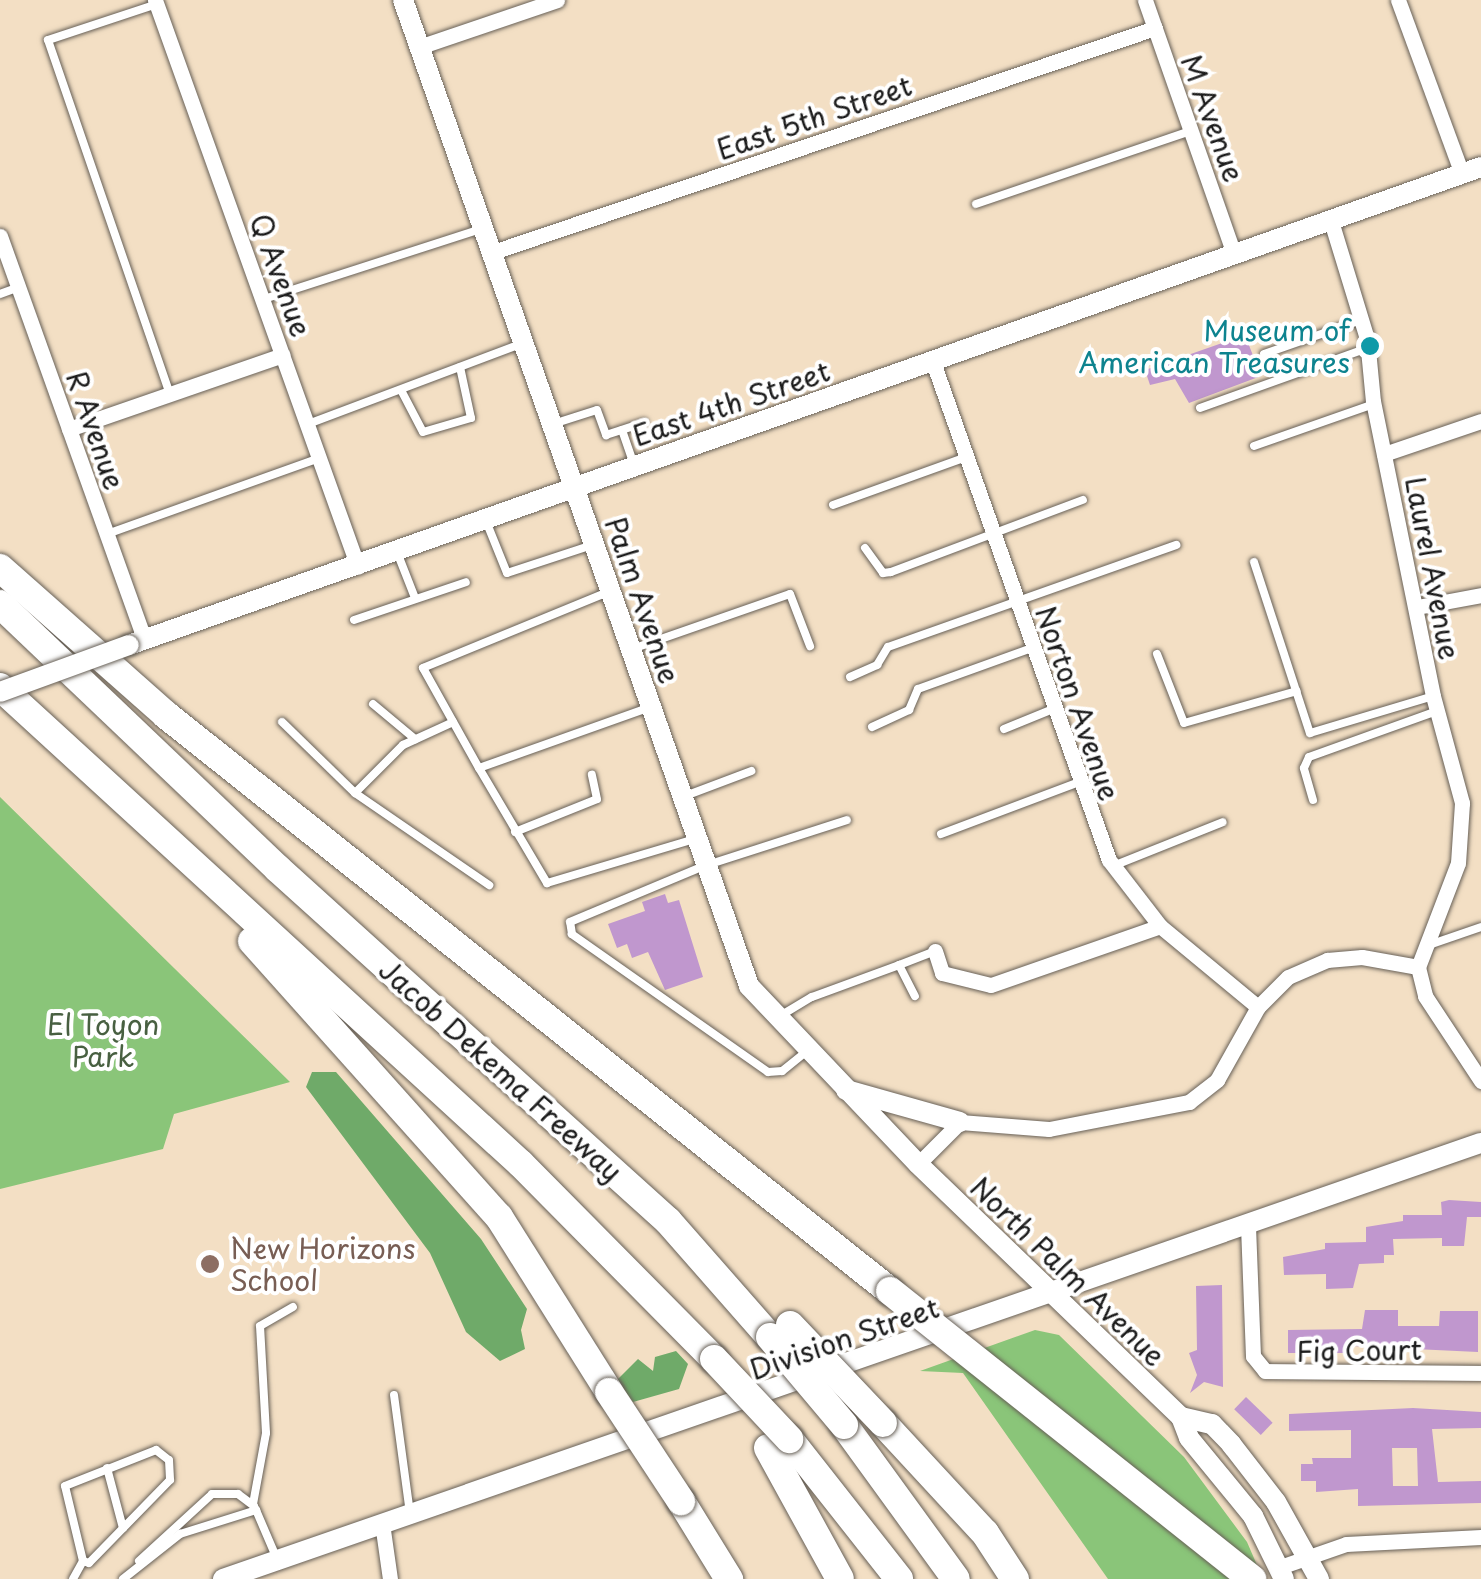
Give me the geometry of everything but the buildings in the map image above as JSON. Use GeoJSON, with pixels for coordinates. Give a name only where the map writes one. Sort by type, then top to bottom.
{"type":"FeatureCollection","features":[{"type":"Feature","properties":{"kind":"highway"},"geometry":{"type":"LineString","coordinates":[[0,568],[166,715],[1252,1579]]}},
{"type":"Feature","properties":{"kind":"highway","name":"Jacob Dekema Freeway"},"geometry":{"type":"LineString","coordinates":[[0,604],[278,868],[668,1221],[780,1331],[956,1579]]}},
{"type":"Feature","properties":{"kind":"highway","name":"Jacob Dekema Freeway"},"geometry":{"type":"LineString","coordinates":[[0,690],[521,1164],[714,1359],[779,1443]]}},
{"type":"Feature","properties":{"kind":"highway"},"geometry":{"type":"LineString","coordinates":[[154,832],[499,1217],[729,1579]]}},
{"type":"Feature","properties":{"kind":"highway"},"geometry":{"type":"LineString","coordinates":[[780,1331],[883,1422],[985,1534],[1015,1579]]}},
{"type":"Feature","properties":{"kind":"highway"},"geometry":{"type":"LineString","coordinates":[[779,1443],[840,1579]]}},
{"type":"Feature","properties":{"kind":"highway"},"geometry":{"type":"LineString","coordinates":[[779,1443],[898,1579]]}},
{"type":"Feature","properties":{"kind":"street","name":"Palm Avenue"},"geometry":{"type":"LineString","coordinates":[[403,0],[575,486],[732,949],[776,1019],[918,1164]]}},
{"type":"Feature","properties":{"kind":"street"},"geometry":{"type":"LineString","coordinates":[[419,47],[557,0]]}},
{"type":"Feature","properties":{"kind":"street","name":"M Avenue"},"geometry":{"type":"LineString","coordinates":[[1145,0],[1234,254]]}},
{"type":"Feature","properties":{"kind":"street"},"geometry":{"type":"LineString","coordinates":[[1398,0],[1472,170]]}},
{"type":"Feature","properties":{"kind":"street","name":"Q Avenue"},"geometry":{"type":"LineString","coordinates":[[156,2],[358,567]]}},
{"type":"Feature","properties":{"kind":"street","name":"East 5th Street"},"geometry":{"type":"LineString","coordinates":[[490,253],[1155,28]]}},
{"type":"Feature","properties":{"kind":"street","name":"East 4th Street"},"geometry":{"type":"LineString","coordinates":[[0,690],[358,567],[395,548],[1472,170]]}},
{"type":"Feature","properties":{"kind":"street","name":"Laurel Avenue"},"geometry":{"type":"LineString","coordinates":[[1331,221],[1368,348],[1384,454],[1464,827],[1458,863],[1420,948],[1418,967],[1425,996],[1481,1082]]}},
{"type":"Feature","properties":{"kind":"street","name":"R Avenue"},"geometry":{"type":"LineString","coordinates":[[0,236],[106,534],[137,643]]}},
{"type":"Feature","properties":{"kind":"street"},"geometry":{"type":"LineString","coordinates":[[68,429],[284,355]]}},
{"type":"Feature","properties":{"kind":"street","name":"Norton Avenue"},"geometry":{"type":"LineString","coordinates":[[933,362],[1078,782],[1113,866],[1160,926],[1258,1007]]}},
{"type":"Feature","properties":{"kind":"street"},"geometry":{"type":"LineString","coordinates":[[1384,454],[1481,421]]}},
{"type":"Feature","properties":{"kind":"street"},"geometry":{"type":"LineString","coordinates":[[1417,607],[1481,595]]}},
{"type":"Feature","properties":{"kind":"street"},"geometry":{"type":"LineString","coordinates":[[935,950],[942,974],[990,985],[1160,926]]}},
{"type":"Feature","properties":{"kind":"street"},"geometry":{"type":"LineString","coordinates":[[845,1090],[960,1122],[1049,1128],[1189,1102],[1217,1080],[1258,1007],[1288,977],[1327,960],[1362,957],[1418,967]]}},
{"type":"Feature","properties":{"kind":"street"},"geometry":{"type":"LineString","coordinates":[[918,1164],[960,1122]]}},
{"type":"Feature","properties":{"kind":"street","name":"Division Street"},"geometry":{"type":"LineString","coordinates":[[224,1579],[276,1558],[1052,1296],[1481,1143]]}},
{"type":"Feature","properties":{"kind":"street","name":"North Palm Avenue"},"geometry":{"type":"LineString","coordinates":[[918,1164],[1181,1417],[1189,1438],[1254,1516],[1282,1573]]}},
{"type":"Feature","properties":{"kind":"street","name":"Fig Court"},"geometry":{"type":"LineString","coordinates":[[1248,1226],[1253,1349],[1265,1371],[1283,1376],[1481,1373]]}},
{"type":"Feature","properties":{"kind":"street","name":"North Palm Avenue"},"geometry":{"type":"LineString","coordinates":[[1181,1417],[1212,1424],[1311,1556],[1319,1579]]}},
{"type":"Feature","properties":{"kind":"street"},"geometry":{"type":"LineString","coordinates":[[382,1524],[390,1579]]}},
{"type":"Feature","properties":{"kind":"street"},"geometry":{"type":"LineString","coordinates":[[1282,1573],[1311,1556],[1387,1538],[1481,1537]]}},
{"type":"Feature","properties":{"kind":"lane"},"geometry":{"type":"LineString","coordinates":[[156,2],[48,40],[170,394]]}},
{"type":"Feature","properties":{"kind":"lane"},"geometry":{"type":"LineString","coordinates":[[976,204],[1191,130]]}},
{"type":"Feature","properties":{"kind":"lane"},"geometry":{"type":"LineString","coordinates":[[264,299],[482,229]]}},
{"type":"Feature","properties":{"kind":"lane"},"geometry":{"type":"LineString","coordinates":[[0,294],[19,287]]}},
{"type":"Feature","properties":{"kind":"lane"},"geometry":{"type":"LineString","coordinates":[[1264,354],[1361,320]]}},
{"type":"Feature","properties":{"kind":"lane"},"geometry":{"type":"LineString","coordinates":[[308,424],[523,343]]}},
{"type":"Feature","properties":{"kind":"lane"},"geometry":{"type":"LineString","coordinates":[[1200,408],[1368,348]]}},
{"type":"Feature","properties":{"kind":"lane"},"geometry":{"type":"LineString","coordinates":[[401,390],[422,432],[471,418],[460,367]]}},
{"type":"Feature","properties":{"kind":"lane"},"geometry":{"type":"LineString","coordinates":[[1254,446],[1374,404]]}},
{"type":"Feature","properties":{"kind":"lane"},"geometry":{"type":"LineString","coordinates":[[553,424],[597,410],[606,436],[644,423]]}},
{"type":"Feature","properties":{"kind":"lane"},"geometry":{"type":"LineString","coordinates":[[622,430],[634,466]]}},
{"type":"Feature","properties":{"kind":"lane"},"geometry":{"type":"LineString","coordinates":[[833,505],[966,456]]}},
{"type":"Feature","properties":{"kind":"lane"},"geometry":{"type":"LineString","coordinates":[[106,534],[319,458]]}},
{"type":"Feature","properties":{"kind":"lane"},"geometry":{"type":"LineString","coordinates":[[865,548],[883,572],[892,572],[994,537],[1083,500]]}},
{"type":"Feature","properties":{"kind":"lane"},"geometry":{"type":"LineString","coordinates":[[484,517],[506,573],[594,544]]}},
{"type":"Feature","properties":{"kind":"lane"},"geometry":{"type":"LineString","coordinates":[[850,678],[877,665],[888,647],[1014,597],[1176,545]]}},
{"type":"Feature","properties":{"kind":"lane"},"geometry":{"type":"LineString","coordinates":[[395,548],[415,598]]}},
{"type":"Feature","properties":{"kind":"lane"},"geometry":{"type":"LineString","coordinates":[[1254,562],[1310,733],[1319,735],[1435,704]]}},
{"type":"Feature","properties":{"kind":"lane"},"geometry":{"type":"LineString","coordinates":[[354,620],[466,582]]}},
{"type":"Feature","properties":{"kind":"lane"},"geometry":{"type":"LineString","coordinates":[[611,591],[423,668],[547,883],[695,839]]}},
{"type":"Feature","properties":{"kind":"lane"},"geometry":{"type":"LineString","coordinates":[[631,650],[790,594],[810,646]]}},
{"type":"Feature","properties":{"kind":"lane"},"geometry":{"type":"LineString","coordinates":[[872,727],[908,710],[918,689],[1032,648]]}},
{"type":"Feature","properties":{"kind":"lane"},"geometry":{"type":"LineString","coordinates":[[1158,654],[1184,723],[1297,691]]}},
{"type":"Feature","properties":{"kind":"lane"},"geometry":{"type":"LineString","coordinates":[[374,704],[415,739]]}},
{"type":"Feature","properties":{"kind":"lane"},"geometry":{"type":"LineString","coordinates":[[1313,800],[1304,768],[1309,757],[1435,704]]}},
{"type":"Feature","properties":{"kind":"lane"},"geometry":{"type":"LineString","coordinates":[[478,768],[650,707]]}},
{"type":"Feature","properties":{"kind":"lane"},"geometry":{"type":"LineString","coordinates":[[1004,729],[1053,709]]}},
{"type":"Feature","properties":{"kind":"lane"},"geometry":{"type":"LineString","coordinates":[[282,722],[354,793],[488,885]]}},
{"type":"Feature","properties":{"kind":"lane"},"geometry":{"type":"LineString","coordinates":[[354,793],[415,739],[453,722]]}},
{"type":"Feature","properties":{"kind":"lane"},"geometry":{"type":"LineString","coordinates":[[681,798],[751,771]]}},
{"type":"Feature","properties":{"kind":"lane"},"geometry":{"type":"LineString","coordinates":[[515,832],[597,798],[592,775]]}},
{"type":"Feature","properties":{"kind":"lane"},"geometry":{"type":"LineString","coordinates":[[941,834],[1078,782]]}},
{"type":"Feature","properties":{"kind":"lane"},"geometry":{"type":"LineString","coordinates":[[807,1051],[782,1071],[768,1072],[572,934],[576,917],[704,866],[847,820]]}},
{"type":"Feature","properties":{"kind":"lane"},"geometry":{"type":"LineString","coordinates":[[1113,866],[1223,822]]}},
{"type":"Feature","properties":{"kind":"lane"},"geometry":{"type":"LineString","coordinates":[[1420,948],[1481,927]]}},
{"type":"Feature","properties":{"kind":"lane"},"geometry":{"type":"LineString","coordinates":[[776,1019],[812,997],[935,950]]}},
{"type":"Feature","properties":{"kind":"lane"},"geometry":{"type":"LineString","coordinates":[[899,965],[915,996]]}},
{"type":"Feature","properties":{"kind":"lane"},"geometry":{"type":"LineString","coordinates":[[254,1507],[266,1433],[260,1326],[293,1307]]}},
{"type":"Feature","properties":{"kind":"lane"},"geometry":{"type":"LineString","coordinates":[[394,1395],[410,1514]]}},
{"type":"Feature","properties":{"kind":"lane"},"geometry":{"type":"LineString","coordinates":[[73,1579],[83,1561],[64,1492],[70,1482],[156,1450],[172,1467],[170,1480],[90,1563],[83,1561]]}},
{"type":"Feature","properties":{"kind":"lane"},"geometry":{"type":"LineString","coordinates":[[107,1468],[124,1528]]}},
{"type":"Feature","properties":{"kind":"lane"},"geometry":{"type":"LineString","coordinates":[[123,1579],[201,1499],[238,1494],[254,1507],[276,1558]]}},
{"type":"Feature","properties":{"kind":"lane"},"geometry":{"type":"LineString","coordinates":[[138,1562],[180,1534],[254,1507]]}},
{"type":"Feature","properties":{"kind":"green space","name":"El Toyon Park"},"geometry":{"type":"Polygon","coordinates":[[[0,797],[290,1082],[174,1114],[163,1149],[0,1189],[0,797]]]}},
{"type":"Feature","properties":{"kind":"green space"},"geometry":{"type":"Polygon","coordinates":[[[312,1072],[336,1072],[481,1239],[527,1309],[521,1330],[525,1349],[500,1361],[466,1332],[430,1253],[306,1087],[312,1072]]]}},
{"type":"Feature","properties":{"kind":"green space"},"geometry":{"type":"Polygon","coordinates":[[[1035,1330],[1059,1335],[1184,1457],[1247,1542],[1263,1579],[1108,1579],[963,1373],[920,1371],[1035,1330]]]}},
{"type":"Feature","properties":{"kind":"green space"},"geometry":{"type":"Polygon","coordinates":[[[676,1351],[688,1364],[679,1389],[633,1402],[617,1380],[638,1359],[653,1371],[655,1357],[676,1351]]]}},
{"type":"Feature","properties":{"kind":"place","name":"Museum of American Treasures"},"geometry":{"type":"Point","coordinates":[1370,346]}},
{"type":"Feature","properties":{"kind":"place","name":"New Horizons School"},"geometry":{"type":"Point","coordinates":[210,1264]}}]}
